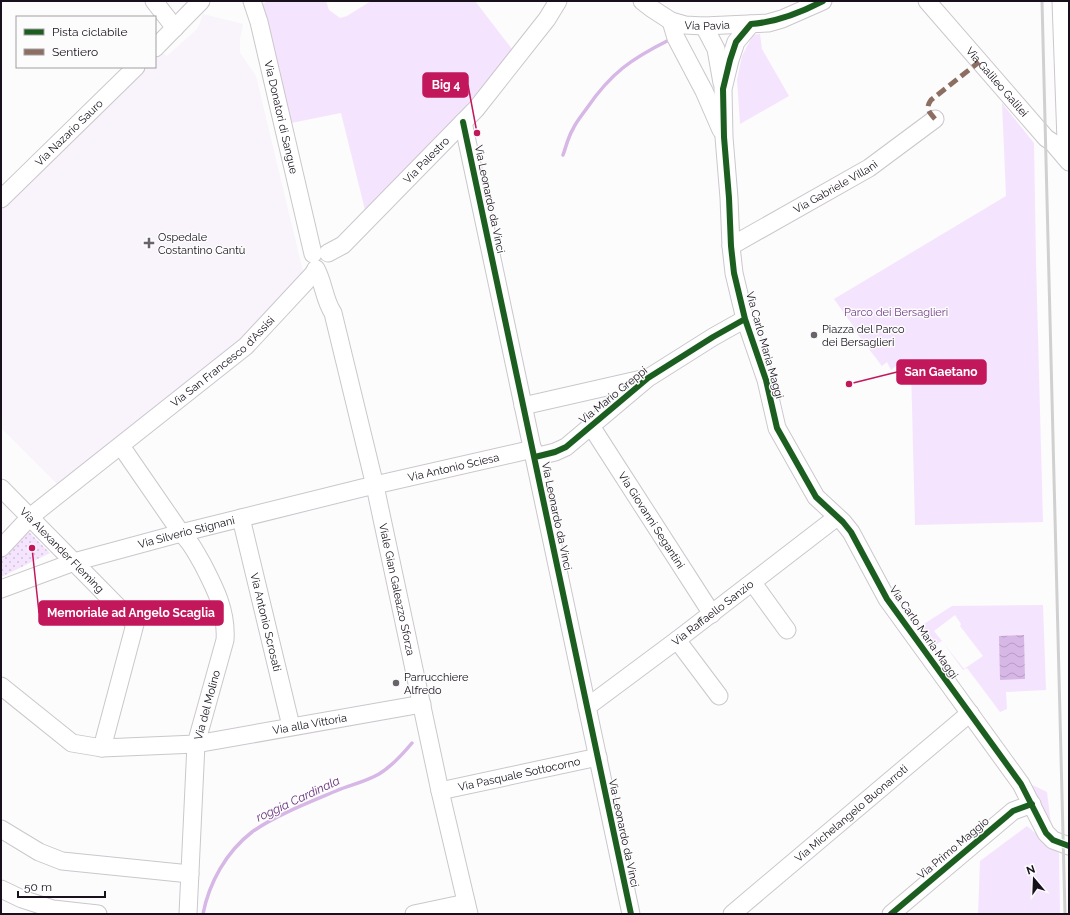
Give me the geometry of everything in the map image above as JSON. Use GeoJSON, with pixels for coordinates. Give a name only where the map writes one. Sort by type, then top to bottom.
{"type":"FeatureCollection","features":[{"type":"Feature","properties":{"kind":"street"},"geometry":{"type":"LineString","coordinates":[[154,1],[175,28]]}},
{"type":"Feature","properties":{"kind":"street"},"geometry":{"type":"LineString","coordinates":[[156,47],[201,1]]}},
{"type":"Feature","properties":{"kind":"street","name":"Via Donatori di Sangue"},"geometry":{"type":"LineString","coordinates":[[252,1],[259,22],[309,233],[321,258]]}},
{"type":"Feature","properties":{"kind":"street","name":"Via Palestro"},"geometry":{"type":"LineString","coordinates":[[321,258],[343,245],[476,109],[547,20],[558,1]]}},
{"type":"Feature","properties":{"kind":"street","name":"Via Pavia"},"geometry":{"type":"LineString","coordinates":[[642,1],[671,21],[685,25],[704,26],[768,22],[782,19],[814,3]]}},
{"type":"Feature","properties":{"kind":"street","name":"Via Galileo Galilei"},"geometry":{"type":"LineString","coordinates":[[927,1],[1046,138],[1052,142],[1067,160]]}},
{"type":"Feature","properties":{"kind":"street"},"geometry":{"type":"LineString","coordinates":[[1061,1],[1067,112],[1067,160]]}},
{"type":"Feature","properties":{"kind":"street","name":"Via Carlo Maria Maggi"},"geometry":{"type":"LineString","coordinates":[[671,21],[676,38],[704,91],[724,137]]}},
{"type":"Feature","properties":{"kind":"street","name":"Via Carlo Maria Maggi"},"geometry":{"type":"LineString","coordinates":[[723,89],[736,42],[751,24]]}},
{"type":"Feature","properties":{"kind":"street","name":"Via Carlo Maria Maggi"},"geometry":{"type":"LineString","coordinates":[[704,26],[716,49],[723,89],[724,137],[734,273],[745,319],[766,380],[777,428],[816,497],[851,532],[887,599],[1021,784],[1049,836],[1053,840],[1069,846]]}},
{"type":"Feature","properties":{"kind":"street","name":"Via Nazario Sauro"},"geometry":{"type":"LineString","coordinates":[[1,198],[135,68]]}},
{"type":"Feature","properties":{"kind":"street","name":"Via Gabriele Villani"},"geometry":{"type":"LineString","coordinates":[[731,246],[869,168],[935,119]]}},
{"type":"Feature","properties":{"kind":"street","name":"Via Leonardo da Vinci"},"geometry":{"type":"LineString","coordinates":[[463,122],[631,914]]}},
{"type":"Feature","properties":{"kind":"street","name":"Viale Gian Galeazzo Sforza"},"geometry":{"type":"LineString","coordinates":[[321,258],[321,279],[329,307],[333,313],[375,486],[440,791],[467,908]]}},
{"type":"Feature","properties":{"kind":"street","name":"Via San Francesco d'Assisi"},"geometry":{"type":"LineString","coordinates":[[1,548],[30,517],[246,346],[313,274],[321,258]]}},
{"type":"Feature","properties":{"kind":"street","name":"Via Mario Greppi"},"geometry":{"type":"LineString","coordinates":[[534,453],[555,452],[566,447],[648,378],[713,336],[745,319]]}},
{"type":"Feature","properties":{"kind":"street"},"geometry":{"type":"LineString","coordinates":[[523,406],[648,378]]}},
{"type":"Feature","properties":{"kind":"street","name":"Via Giovanni Segantini"},"geometry":{"type":"LineString","coordinates":[[591,426],[712,614]]}},
{"type":"Feature","properties":{"kind":"street"},"geometry":{"type":"LineString","coordinates":[[121,446],[181,533]]}},
{"type":"Feature","properties":{"kind":"street","name":"Via Antonio Sciesa"},"geometry":{"type":"LineString","coordinates":[[375,486],[534,453]]}},
{"type":"Feature","properties":{"kind":"street","name":"Via Silverio Stignani"},"geometry":{"type":"LineString","coordinates":[[1,589],[74,562],[181,533],[375,486]]}},
{"type":"Feature","properties":{"kind":"street","name":"Via Alexander Fleming"},"geometry":{"type":"LineString","coordinates":[[1,488],[135,624],[102,748]]}},
{"type":"Feature","properties":{"kind":"street","name":"Via Raffaello Sanzio"},"geometry":{"type":"LineString","coordinates":[[587,707],[712,614],[837,517]]}},
{"type":"Feature","properties":{"kind":"street","name":"Via Antonio Scrosati"},"geometry":{"type":"LineString","coordinates":[[242,518],[291,726]]}},
{"type":"Feature","properties":{"kind":"street","name":"Via del Molino"},"geometry":{"type":"LineString","coordinates":[[181,533],[190,540],[215,589],[220,601],[225,623],[225,640],[196,744],[188,914]]}},
{"type":"Feature","properties":{"kind":"street"},"geometry":{"type":"LineString","coordinates":[[752,583],[787,630]]}},
{"type":"Feature","properties":{"kind":"street"},"geometry":{"type":"LineString","coordinates":[[677,640],[719,696]]}},
{"type":"Feature","properties":{"kind":"street","name":"Via alla Vittoria"},"geometry":{"type":"LineString","coordinates":[[1,686],[72,743],[102,748],[196,744],[422,704]]}},
{"type":"Feature","properties":{"kind":"street","name":"Via Michelangelo Buonarroti"},"geometry":{"type":"LineString","coordinates":[[732,914],[970,712]]}},
{"type":"Feature","properties":{"kind":"street","name":"Via Pasquale Sottocorno"},"geometry":{"type":"LineString","coordinates":[[440,791],[598,757]]}},
{"type":"Feature","properties":{"kind":"street","name":"Via Primo Maggio"},"geometry":{"type":"LineString","coordinates":[[891,914],[1013,811],[1032,804]]}},
{"type":"Feature","properties":{"kind":"street"},"geometry":{"type":"LineString","coordinates":[[1,829],[39,852],[62,861],[190,874]]}},
{"type":"Feature","properties":{"kind":"street"},"geometry":{"type":"LineString","coordinates":[[1,889],[22,899],[53,909],[98,914]]}},
{"type":"Feature","properties":{"kind":"street"},"geometry":{"type":"LineString","coordinates":[[414,914],[467,908]]}},
{"type":"Feature","properties":{"kind":"shaded area","name":"Ospedale Costantino Cantù"},"geometry":{"type":"Polygon","coordinates":[[[203,14],[243,24],[240,39],[240,53],[256,76],[304,276],[243,342],[58,485],[1,428],[1,210],[146,68],[156,68],[156,58],[162,53],[167,56],[197,29],[203,14]]]}},
{"type":"Feature","properties":{"kind":"green space"},"geometry":{"type":"Polygon","coordinates":[[[268,1],[326,1],[329,10],[340,18],[347,16],[371,1],[475,1],[512,49],[456,118],[422,155],[365,210],[341,113],[291,123],[261,5],[268,1]]]}},
{"type":"Feature","properties":{"kind":"green space"},"geometry":{"type":"Polygon","coordinates":[[[760,34],[762,49],[789,96],[740,124],[737,80],[742,56],[753,35],[760,34]]]}},
{"type":"Feature","properties":{"kind":"green space","name":"Parco dei Bersaglieri"},"geometry":{"type":"Polygon","coordinates":[[[1002,103],[1034,143],[1043,522],[915,525],[911,367],[905,359],[891,370],[887,362],[882,366],[855,331],[856,330],[834,299],[1006,196],[1002,103]]]}},
{"type":"Feature","properties":{"kind":"green space"},"geometry":{"type":"Polygon","coordinates":[[[26,529],[50,553],[1,577],[1,555],[26,529]]]}},
{"type":"Feature","properties":{"kind":"green space"},"geometry":{"type":"Polygon","coordinates":[[[1043,605],[1046,690],[1006,692],[1007,709],[1000,712],[967,668],[963,670],[943,643],[964,669],[983,656],[960,626],[961,624],[955,615],[934,631],[942,641],[930,648],[916,629],[952,606],[1043,605]]]}},
{"type":"Feature","properties":{"kind":"green space"},"geometry":{"type":"Polygon","coordinates":[[[1026,782],[1047,792],[1052,832],[1026,782]]]}},
{"type":"Feature","properties":{"kind":"green space"},"geometry":{"type":"Polygon","coordinates":[[[1027,826],[1059,853],[1060,914],[978,914],[980,861],[1027,826]]]}},
{"type":"Feature","properties":{"kind":"water"},"geometry":{"type":"Polygon","coordinates":[[[1024,635],[1025,679],[1000,680],[999,636],[1024,635]]]}},
{"type":"Feature","properties":{"kind":"waterway","name":"roggia Cardinala"},"geometry":{"type":"LineString","coordinates":[[563,155],[570,135],[576,124],[596,96],[613,76],[633,61],[669,40]]}},
{"type":"Feature","properties":{"kind":"waterway","name":"roggia Cardinala"},"geometry":{"type":"LineString","coordinates":[[203,914],[214,880],[220,869],[234,849],[252,832],[271,820],[292,810],[379,774],[397,760],[412,743]]}},
{"type":"Feature","properties":{"kind":"railway"},"geometry":{"type":"LineString","coordinates":[[1042,1],[1065,914]]}},
{"type":"Feature","properties":{"kind":"marked path"},"geometry":{"type":"LineString","coordinates":[[935,119],[928,110],[928,105],[931,100],[979,62]]}},
{"type":"Feature","properties":{"kind":"cycle path"},"geometry":{"type":"LineString","coordinates":[[823,1],[788,16],[751,24],[736,42],[730,60],[723,89],[724,137],[734,273],[745,319],[766,380],[777,428],[816,497],[843,522],[851,532],[887,599],[1021,784],[1046,833],[1053,840],[1069,846]]}},
{"type":"Feature","properties":{"kind":"cycle path"},"geometry":{"type":"LineString","coordinates":[[463,122],[631,914]]}},
{"type":"Feature","properties":{"kind":"cycle path"},"geometry":{"type":"LineString","coordinates":[[535,457],[555,452],[566,447],[648,378],[713,337],[745,319]]}},
{"type":"Feature","properties":{"kind":"cycle path"},"geometry":{"type":"LineString","coordinates":[[891,914],[1013,811],[1032,804]]}},
{"type":"Feature","properties":{"kind":"place","name":"Big 4"},"geometry":{"type":"Point","coordinates":[477,133]}},
{"type":"Feature","properties":{"kind":"place","name":"Ospedale Costantino Cantù"},"geometry":{"type":"Point","coordinates":[149,243]}},
{"type":"Feature","properties":{"kind":"place","name":"Piazza del Parco dei Bersaglieri"},"geometry":{"type":"Point","coordinates":[814,335]}},
{"type":"Feature","properties":{"kind":"place","name":"San Gaetano"},"geometry":{"type":"Point","coordinates":[849,384]}},
{"type":"Feature","properties":{"kind":"place","name":"Memoriale ad Angelo Scaglia"},"geometry":{"type":"Point","coordinates":[32,548]}},
{"type":"Feature","properties":{"kind":"place","name":"Parrucchiere Alfredo"},"geometry":{"type":"Point","coordinates":[396,683]}}]}
